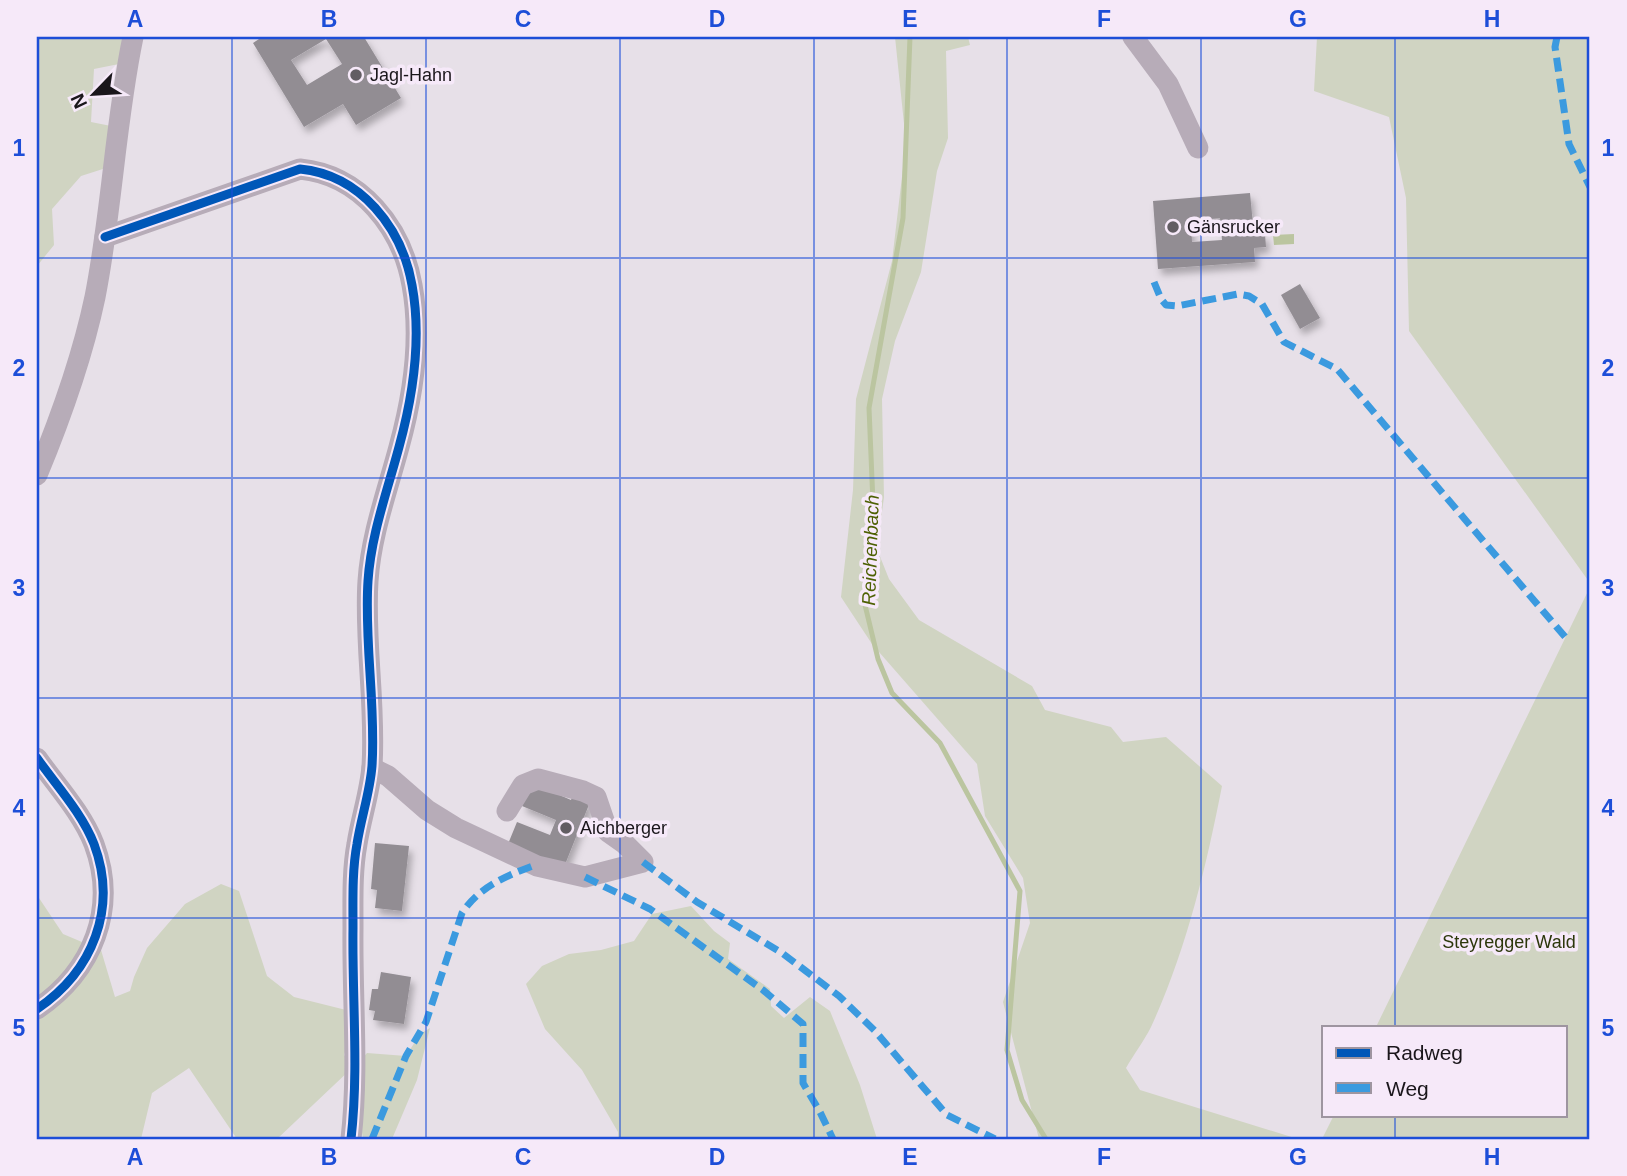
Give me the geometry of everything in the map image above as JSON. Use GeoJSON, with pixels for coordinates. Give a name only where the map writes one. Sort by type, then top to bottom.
{"type":"FeatureCollection","features":[{"type":"Feature","properties":{"kind":"street"},"geometry":{"type":"LineString","coordinates":[[37,475],[78,368],[95,297],[122,95],[133,37]]}},
{"type":"Feature","properties":{"kind":"street"},"geometry":{"type":"LineString","coordinates":[[1133,37],[1168,84],[1198,148]]}},
{"type":"Feature","properties":{"kind":"street"},"geometry":{"type":"LineString","coordinates":[[105,237],[300,169],[320,171],[364,197],[384,217],[407,262],[413,288],[415,365],[399,447],[381,506],[368,581],[372,768],[356,848],[353,895],[356,1039],[351,1139]]}},
{"type":"Feature","properties":{"kind":"street"},"geometry":{"type":"LineString","coordinates":[[37,758],[77,813],[94,843],[101,872],[103,898],[100,924],[92,949],[73,976],[37,1009]]}},
{"type":"Feature","properties":{"kind":"street"},"geometry":{"type":"LineString","coordinates":[[372,768],[388,776],[427,810],[456,828],[537,866],[585,877],[643,862],[608,832],[596,797],[583,791],[538,779],[523,785],[508,811]]}},
{"type":"Feature","properties":{"kind":"green space"},"geometry":{"type":"Polygon","coordinates":[[[37,37],[126,37],[119,64],[94,69],[91,122],[111,126],[106,168],[81,176],[52,209],[54,245],[37,266],[37,37]]]}},
{"type":"Feature","properties":{"kind":"green space"},"geometry":{"type":"Polygon","coordinates":[[[895,37],[968,37],[970,45],[946,51],[948,138],[937,171],[921,272],[895,341],[882,399],[884,497],[877,549],[889,579],[919,620],[1032,686],[1045,710],[1111,727],[1123,742],[1166,737],[1222,786],[1202,878],[1175,969],[1151,1027],[1126,1068],[1140,1090],[1298,1139],[1039,1139],[1003,1002],[1030,923],[1023,878],[985,816],[977,764],[872,644],[841,597],[853,490],[856,399],[892,261],[906,143],[895,37]]]}},
{"type":"Feature","properties":{"kind":"green space"},"geometry":{"type":"Polygon","coordinates":[[[1317,37],[1590,37],[1590,583],[1409,331],[1406,198],[1389,117],[1314,91],[1317,37]]]}},
{"type":"Feature","properties":{"kind":"green space","name":"Steyregger Wald"},"geometry":{"type":"Polygon","coordinates":[[[1590,587],[1590,1139],[1322,1139],[1334,1116],[1568,1116],[1568,1026],[1376,1026],[1590,587]]]}},
{"type":"Feature","properties":{"kind":"green space"},"geometry":{"type":"Polygon","coordinates":[[[221,884],[239,891],[267,976],[294,997],[346,1010],[350,1036],[344,1055],[355,1066],[367,1053],[406,1056],[420,1034],[430,1028],[417,1080],[392,1139],[363,1139],[352,1068],[277,1139],[237,1139],[189,1068],[152,1093],[141,1139],[37,1139],[37,895],[63,934],[101,950],[115,997],[130,991],[147,948],[185,904],[221,884]]]}},
{"type":"Feature","properties":{"kind":"green space"},"geometry":{"type":"Polygon","coordinates":[[[691,906],[714,931],[730,943],[728,959],[770,989],[771,1006],[784,1018],[810,997],[830,1011],[860,1085],[877,1139],[618,1139],[618,1132],[582,1070],[545,1029],[526,984],[542,966],[569,954],[601,950],[634,941],[652,914],[691,906]]]}},
{"type":"Feature","properties":{"kind":"shaded area"},"geometry":{"type":"Polygon","coordinates":[[[1294,234],[1294,244],[1274,245],[1273,235],[1294,234]]]}},
{"type":"Feature","properties":{"kind":"building","name":"Jagl-Hahn"},"geometry":{"type":"Polygon","coordinates":[[[262,37],[364,37],[401,98],[356,125],[343,104],[304,127],[253,43],[262,37]],[[326,39],[291,60],[307,85],[342,64],[326,39]]]}},
{"type":"Feature","properties":{"kind":"building","name":"Gänsrucker"},"geometry":{"type":"Polygon","coordinates":[[[1250,193],[1254,235],[1265,234],[1266,247],[1254,248],[1255,262],[1158,269],[1153,201],[1250,193]],[[1220,218],[1191,221],[1192,242],[1222,240],[1220,218]]]}},
{"type":"Feature","properties":{"kind":"building"},"geometry":{"type":"Polygon","coordinates":[[[1300,284],[1320,318],[1300,329],[1281,295],[1300,284]]]}},
{"type":"Feature","properties":{"kind":"building","name":"Aichberger"},"geometry":{"type":"Polygon","coordinates":[[[532,783],[571,800],[573,795],[590,802],[564,867],[508,844],[517,822],[550,835],[556,820],[522,806],[532,783]]]}},
{"type":"Feature","properties":{"kind":"building"},"geometry":{"type":"Polygon","coordinates":[[[375,843],[409,846],[402,911],[375,908],[377,890],[371,889],[375,843]]]}},
{"type":"Feature","properties":{"kind":"building"},"geometry":{"type":"Polygon","coordinates":[[[381,972],[411,977],[404,1024],[373,1020],[375,1011],[369,1010],[372,989],[378,989],[381,972]]]}},
{"type":"Feature","properties":{"kind":"waterway","name":"Reichenbach"},"geometry":{"type":"LineString","coordinates":[[910,37],[903,218],[869,408],[874,527],[865,605],[878,659],[892,693],[940,743],[1020,891],[1007,1050],[1022,1100],[1046,1139]]}},
{"type":"Feature","properties":{"kind":"marked path"},"geometry":{"type":"LineString","coordinates":[[1557,37],[1555,47],[1569,144],[1590,187]]}},
{"type":"Feature","properties":{"kind":"marked path"},"geometry":{"type":"LineString","coordinates":[[1154,282],[1166,305],[1177,306],[1238,294],[1249,296],[1262,304],[1284,342],[1337,369],[1566,638]]}},
{"type":"Feature","properties":{"kind":"marked path"},"geometry":{"type":"LineString","coordinates":[[643,862],[697,902],[782,953],[839,996],[875,1031],[947,1115],[995,1139]]}},
{"type":"Feature","properties":{"kind":"marked path"},"geometry":{"type":"LineString","coordinates":[[372,1139],[406,1056],[426,1022],[462,913],[485,889],[535,865]]}},
{"type":"Feature","properties":{"kind":"marked path"},"geometry":{"type":"LineString","coordinates":[[585,877],[650,909],[763,990],[803,1024],[803,1083],[833,1139]]}},
{"type":"Feature","properties":{"kind":"cycle path"},"geometry":{"type":"LineString","coordinates":[[105,237],[300,169],[322,173],[360,193],[388,225],[407,264],[416,326],[412,388],[376,530],[368,581],[373,743],[371,776],[357,844],[354,875],[355,1060],[351,1139]]}},
{"type":"Feature","properties":{"kind":"cycle path"},"geometry":{"type":"LineString","coordinates":[[37,758],[76,810],[89,833],[101,868],[103,891],[96,936],[86,957],[57,994],[37,1009]]}},
{"type":"Feature","properties":{"kind":"place","name":"Jagl-Hahn"},"geometry":{"type":"Point","coordinates":[356,75]}},
{"type":"Feature","properties":{"kind":"place","name":"Gänsrucker"},"geometry":{"type":"Point","coordinates":[1173,227]}},
{"type":"Feature","properties":{"kind":"place","name":"Aichberger"},"geometry":{"type":"Point","coordinates":[566,828]}}]}
